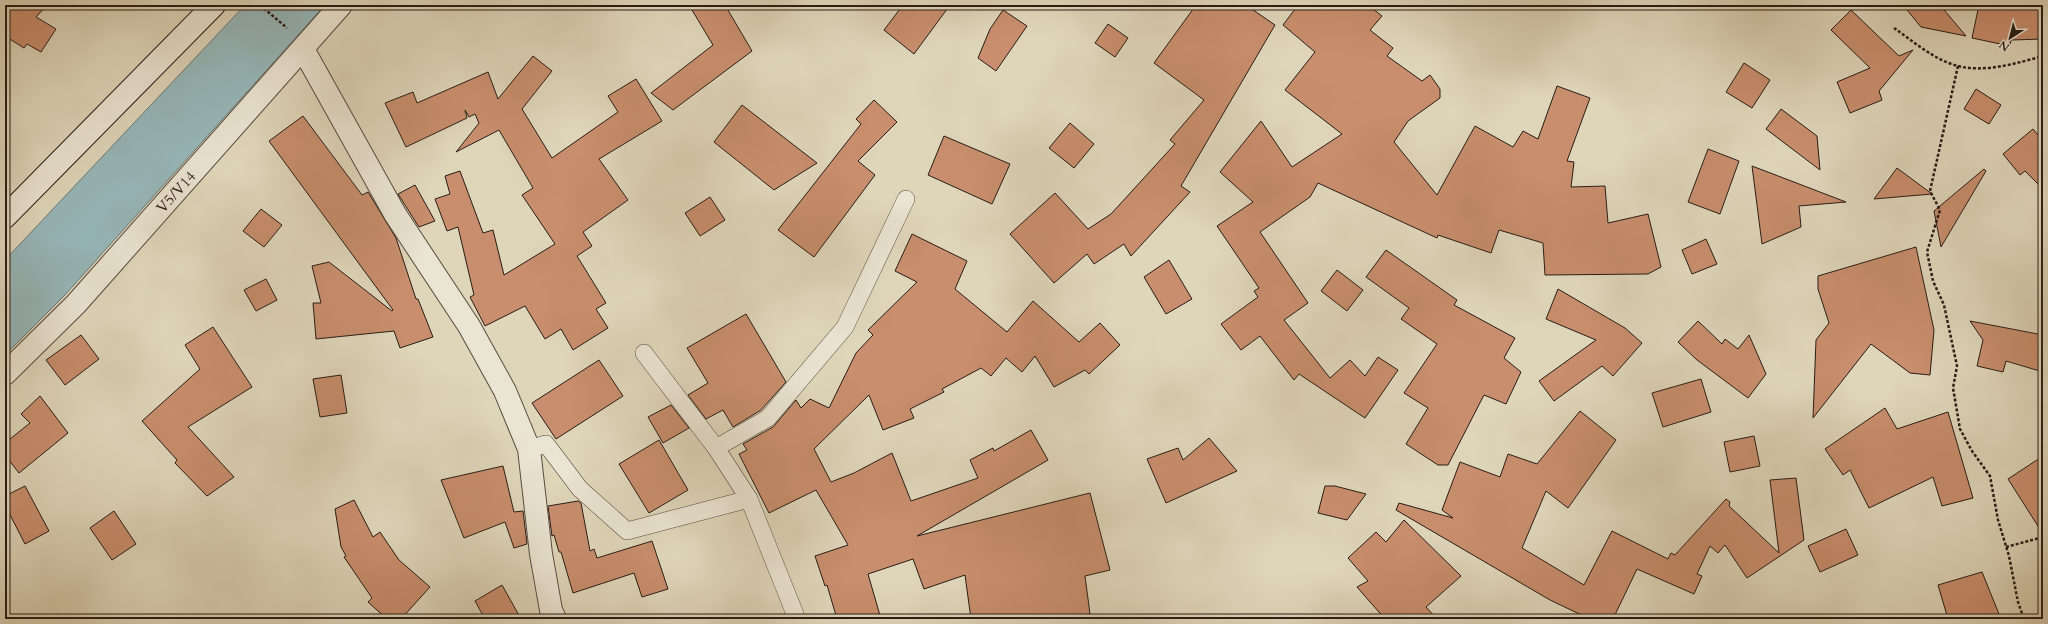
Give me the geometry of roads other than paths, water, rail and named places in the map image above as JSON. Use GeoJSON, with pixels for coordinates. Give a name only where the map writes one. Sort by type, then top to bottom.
{"type":"FeatureCollection","features":[{"type":"Feature","properties":{"kind":"street"},"geometry":{"type":"LineString","coordinates":[[5,217],[214,5]]}},
{"type":"Feature","properties":{"kind":"street","name":"V5/V14"},"geometry":{"type":"LineString","coordinates":[[5,374],[76,304],[341,5]]}},
{"type":"Feature","properties":{"kind":"street"},"geometry":{"type":"LineString","coordinates":[[304,48],[394,214],[469,326],[505,391],[529,449],[541,554],[551,610],[555,619]]}},
{"type":"Feature","properties":{"kind":"lane"},"geometry":{"type":"LineString","coordinates":[[716,448],[768,418],[845,327],[906,199]]}},
{"type":"Feature","properties":{"kind":"lane"},"geometry":{"type":"LineString","coordinates":[[644,353],[716,448],[749,499],[797,619]]}},
{"type":"Feature","properties":{"kind":"lane"},"geometry":{"type":"LineString","coordinates":[[529,449],[546,444],[580,489],[628,531],[749,499]]}},
{"type":"Feature","properties":{"kind":"water"},"geometry":{"type":"Polygon","coordinates":[[[245,5],[325,5],[64,296],[5,355],[5,260],[245,5]]]}}]}
